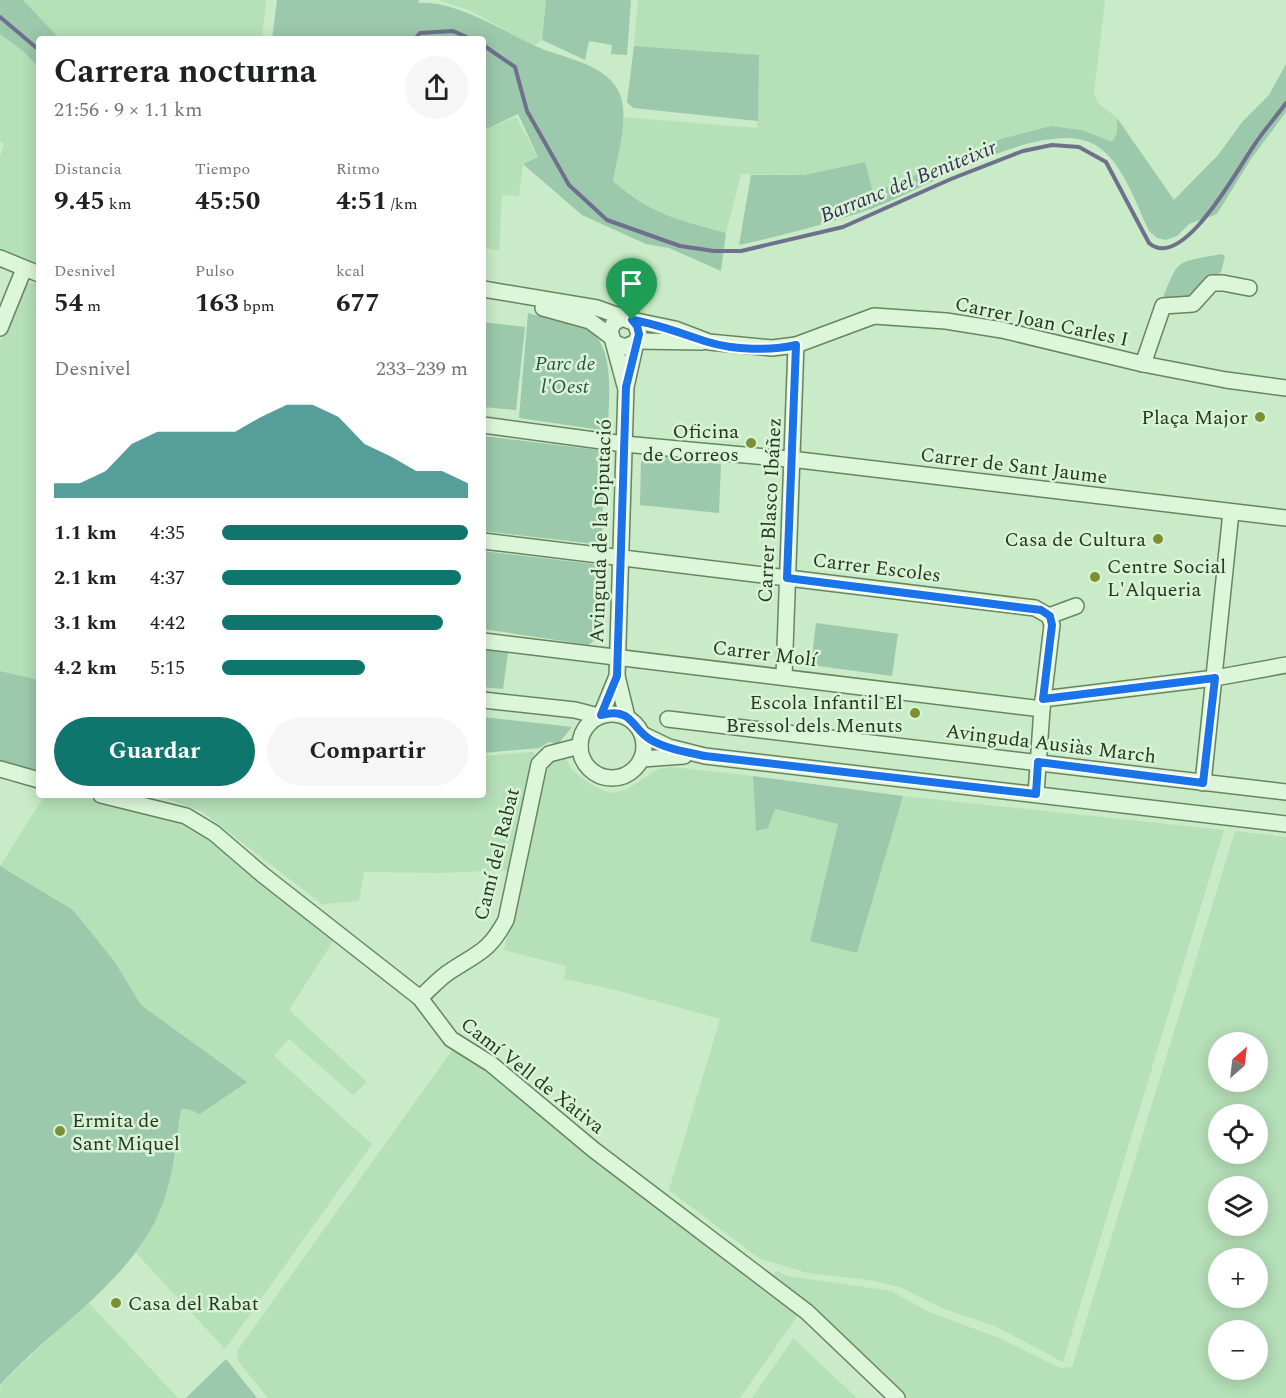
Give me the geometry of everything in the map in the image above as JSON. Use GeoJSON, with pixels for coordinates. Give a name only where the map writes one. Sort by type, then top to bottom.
{"type":"FeatureCollection","features":[{"type":"Feature","properties":{"kind":"street"},"geometry":{"type":"LineString","coordinates":[[0,258],[32,271],[0,328]]}},
{"type":"Feature","properties":{"kind":"street"},"geometry":{"type":"LineString","coordinates":[[1143,364],[1163,306],[1193,304],[1212,284],[1216,283],[1249,288]]}},
{"type":"Feature","properties":{"kind":"street"},"geometry":{"type":"LineString","coordinates":[[486,290],[515,296],[537,306],[590,321],[613,340],[626,347],[636,342],[639,330],[630,319],[614,322],[611,327],[613,340]]}},
{"type":"Feature","properties":{"kind":"street","name":"Carrer Joan Carles I"},"geometry":{"type":"LineString","coordinates":[[515,296],[597,308],[630,319],[675,329],[709,342]]}},
{"type":"Feature","properties":{"kind":"street","name":"Carrer Joan Carles I"},"geometry":{"type":"LineString","coordinates":[[636,342],[709,342],[754,347],[796,345],[852,322],[881,315],[987,327],[1143,364],[1226,380],[1286,388]]}},
{"type":"Feature","properties":{"kind":"street","name":"Avinguda de la Diputació"},"geometry":{"type":"LineString","coordinates":[[613,340],[626,387]]}},
{"type":"Feature","properties":{"kind":"street","name":"Avinguda de la Diputació"},"geometry":{"type":"LineString","coordinates":[[617,676],[626,387],[636,342]]}},
{"type":"Feature","properties":{"kind":"street","name":"Carrer Blasco Ibáñez"},"geometry":{"type":"LineString","coordinates":[[784,676],[796,345]]}},
{"type":"Feature","properties":{"kind":"street","name":"Carrer de Sant Jaume"},"geometry":{"type":"LineString","coordinates":[[486,425],[624,444],[791,459],[1286,518]]}},
{"type":"Feature","properties":{"kind":"street"},"geometry":{"type":"LineString","coordinates":[[1203,783],[1231,512]]}},
{"type":"Feature","properties":{"kind":"street","name":"Carrer Escoles"},"geometry":{"type":"LineString","coordinates":[[486,541],[1035,608],[1050,616]]}},
{"type":"Feature","properties":{"kind":"street"},"geometry":{"type":"LineString","coordinates":[[1036,794],[1052,625],[1050,616],[1076,606]]}},
{"type":"Feature","properties":{"kind":"street","name":"Carrer Molí"},"geometry":{"type":"LineString","coordinates":[[486,641],[1043,704],[1286,665]]}},
{"type":"Feature","properties":{"kind":"street"},"geometry":{"type":"LineString","coordinates":[[486,700],[576,710],[599,716],[614,713],[627,717],[638,726],[645,750],[642,759],[631,772],[623,776],[606,777],[590,769],[580,746],[585,728],[599,716],[617,676]]}},
{"type":"Feature","properties":{"kind":"street"},"geometry":{"type":"LineString","coordinates":[[617,676],[627,717]]}},
{"type":"Feature","properties":{"kind":"street","name":"Avinguda Ausiàs March"},"geometry":{"type":"LineString","coordinates":[[668,719],[1286,792]]}},
{"type":"Feature","properties":{"kind":"street"},"geometry":{"type":"LineString","coordinates":[[642,734],[669,747],[705,756],[1286,824]]}},
{"type":"Feature","properties":{"kind":"street","name":"Camí del Rabat"},"geometry":{"type":"LineString","coordinates":[[420,998],[450,971],[477,956],[493,943],[506,920],[539,765],[549,754],[580,746]]}},
{"type":"Feature","properties":{"kind":"street"},"geometry":{"type":"LineString","coordinates":[[642,759],[705,756]]}},
{"type":"Feature","properties":{"kind":"street"},"geometry":{"type":"LineString","coordinates":[[0,769],[36,779]]}},
{"type":"Feature","properties":{"kind":"street","name":"Camí Vell de Xàtiva"},"geometry":{"type":"LineString","coordinates":[[114,798],[186,816],[206,828],[420,998],[451,1039],[491,1064],[594,1150],[807,1312],[897,1398]]}},
{"type":"Feature","properties":{"kind":"green space"},"geometry":{"type":"Polygon","coordinates":[[[0,0],[23,0],[57,36],[36,36],[36,65],[23,51],[0,34],[0,0]]]}},
{"type":"Feature","properties":{"kind":"green space"},"geometry":{"type":"Polygon","coordinates":[[[23,0],[266,0],[262,36],[57,36],[23,0]]]}},
{"type":"Feature","properties":{"kind":"green space"},"geometry":{"type":"Polygon","coordinates":[[[277,0],[419,0],[418,3],[432,3],[461,11],[542,49],[591,66],[611,80],[622,100],[622,135],[613,181],[640,202],[666,215],[726,233],[721,271],[669,248],[646,244],[582,215],[523,164],[538,157],[518,114],[486,128],[486,36],[272,36],[277,0]]]}},
{"type":"Feature","properties":{"kind":"green space"},"geometry":{"type":"Polygon","coordinates":[[[439,0],[546,0],[542,40],[533,46],[473,12],[439,0]]]}},
{"type":"Feature","properties":{"kind":"green space"},"geometry":{"type":"Polygon","coordinates":[[[546,0],[631,0],[627,55],[611,54],[612,45],[589,41],[585,60],[542,40],[546,0]]]}},
{"type":"Feature","properties":{"kind":"green space"},"geometry":{"type":"Polygon","coordinates":[[[638,0],[1105,0],[1094,94],[1098,103],[1117,118],[1117,133],[1112,143],[1082,130],[1051,126],[1004,138],[873,193],[865,162],[804,175],[741,174],[726,233],[669,218],[635,201],[613,181],[623,117],[757,128],[759,55],[634,46],[638,0]]]}},
{"type":"Feature","properties":{"kind":"green space"},"geometry":{"type":"Polygon","coordinates":[[[0,34],[23,51],[36,65],[36,263],[0,250],[0,157],[4,144],[0,141],[0,34]]]}},
{"type":"Feature","properties":{"kind":"green space"},"geometry":{"type":"Polygon","coordinates":[[[634,46],[759,55],[758,121],[633,108],[627,102],[634,46]]]}},
{"type":"Feature","properties":{"kind":"green space"},"geometry":{"type":"Polygon","coordinates":[[[1286,64],[1286,112],[1251,159],[1217,214],[1189,224],[1177,236],[1166,240],[1157,238],[1149,231],[1126,180],[1110,157],[1089,142],[1067,138],[1040,141],[1010,149],[871,209],[805,229],[739,245],[751,175],[804,175],[865,162],[873,193],[1004,138],[1051,126],[1082,130],[1112,142],[1117,133],[1117,118],[1174,200],[1218,155],[1243,121],[1269,95],[1286,64]]]}},
{"type":"Feature","properties":{"kind":"green space"},"geometry":{"type":"Polygon","coordinates":[[[516,117],[538,157],[523,164],[519,196],[502,195],[499,251],[486,248],[486,128],[516,117]]]}},
{"type":"Feature","properties":{"kind":"green space"},"geometry":{"type":"Polygon","coordinates":[[[1221,254],[1225,256],[1221,272],[1191,300],[1163,298],[1173,275],[1182,264],[1221,254]]]}},
{"type":"Feature","properties":{"kind":"green space"},"geometry":{"type":"Polygon","coordinates":[[[26,283],[36,284],[36,679],[0,671],[0,342],[26,283]]]}},
{"type":"Feature","properties":{"kind":"green space","name":"Parc de l'Oest"},"geometry":{"type":"Polygon","coordinates":[[[528,313],[578,326],[591,332],[599,340],[604,351],[609,378],[608,431],[519,418],[528,313]]]}},
{"type":"Feature","properties":{"kind":"green space"},"geometry":{"type":"Polygon","coordinates":[[[486,322],[525,327],[516,410],[486,407],[486,322]]]}},
{"type":"Feature","properties":{"kind":"green space"},"geometry":{"type":"Polygon","coordinates":[[[486,436],[599,450],[604,456],[602,539],[595,544],[486,531],[486,436]]]}},
{"type":"Feature","properties":{"kind":"green space"},"geometry":{"type":"Polygon","coordinates":[[[648,455],[721,464],[719,513],[640,505],[641,462],[648,455]]]}},
{"type":"Feature","properties":{"kind":"green space"},"geometry":{"type":"Polygon","coordinates":[[[486,551],[593,564],[601,572],[598,636],[589,645],[486,629],[486,551]]]}},
{"type":"Feature","properties":{"kind":"green space"},"geometry":{"type":"Polygon","coordinates":[[[816,623],[898,634],[892,676],[811,665],[816,623]]]}},
{"type":"Feature","properties":{"kind":"green space"},"geometry":{"type":"Polygon","coordinates":[[[486,650],[508,653],[503,689],[486,687],[486,650]]]}},
{"type":"Feature","properties":{"kind":"green space"},"geometry":{"type":"Polygon","coordinates":[[[0,671],[36,679],[36,773],[0,765],[0,671]]]}},
{"type":"Feature","properties":{"kind":"green space"},"geometry":{"type":"Polygon","coordinates":[[[486,717],[572,727],[558,744],[549,742],[539,748],[486,753],[486,717]]]}},
{"type":"Feature","properties":{"kind":"green space"},"geometry":{"type":"Polygon","coordinates":[[[533,752],[536,757],[512,870],[440,873],[364,872],[359,901],[322,904],[201,811],[165,798],[486,798],[486,756],[533,752]]]}},
{"type":"Feature","properties":{"kind":"green space"},"geometry":{"type":"Polygon","coordinates":[[[566,758],[571,769],[582,778],[595,787],[611,793],[626,790],[658,769],[671,767],[753,776],[756,831],[774,809],[838,824],[810,940],[857,953],[903,796],[1224,830],[1063,1362],[995,1326],[944,1309],[902,1288],[871,1280],[808,1273],[760,1259],[669,1190],[720,1019],[616,990],[564,979],[566,966],[504,950],[549,763],[566,758]]]}},
{"type":"Feature","properties":{"kind":"green space"},"geometry":{"type":"Polygon","coordinates":[[[753,776],[903,796],[857,953],[810,941],[838,824],[775,809],[768,828],[756,831],[753,776]]]}},
{"type":"Feature","properties":{"kind":"green space"},"geometry":{"type":"Polygon","coordinates":[[[43,798],[87,798],[177,819],[205,835],[335,938],[289,1010],[367,1082],[353,1095],[289,1039],[274,1056],[372,1144],[225,1349],[136,1253],[162,1206],[169,1186],[181,1109],[188,1109],[246,1082],[141,1005],[115,962],[73,910],[0,866],[43,798]]]}},
{"type":"Feature","properties":{"kind":"green space"},"geometry":{"type":"Polygon","coordinates":[[[1235,831],[1286,837],[1286,1398],[905,1398],[834,1331],[772,1279],[776,1271],[788,1276],[891,1291],[929,1312],[999,1338],[1060,1368],[1072,1367],[1235,831]]]}},
{"type":"Feature","properties":{"kind":"green space"},"geometry":{"type":"Polygon","coordinates":[[[0,866],[73,910],[115,962],[141,1005],[247,1082],[200,1114],[181,1109],[170,1180],[163,1203],[150,1231],[113,1279],[0,1385],[0,866]]]}},
{"type":"Feature","properties":{"kind":"green space"},"geometry":{"type":"Polygon","coordinates":[[[453,1049],[481,1062],[598,1163],[796,1311],[796,1318],[740,1398],[268,1398],[238,1361],[237,1351],[453,1049]]]}},
{"type":"Feature","properties":{"kind":"green space"},"geometry":{"type":"Polygon","coordinates":[[[88,1302],[178,1398],[0,1398],[1,1384],[88,1302]]]}},
{"type":"Feature","properties":{"kind":"green space"},"geometry":{"type":"Polygon","coordinates":[[[794,1339],[857,1398],[752,1398],[794,1339]]]}},
{"type":"Feature","properties":{"kind":"green space"},"geometry":{"type":"Polygon","coordinates":[[[226,1359],[257,1398],[186,1398],[226,1359]]]}},
{"type":"Feature","properties":{"kind":"waterway","name":"Barranc del Beniteixir"},"geometry":{"type":"LineString","coordinates":[[0,17],[36,47]]}},
{"type":"Feature","properties":{"kind":"waterway","name":"Barranc del Beniteixir"},"geometry":{"type":"LineString","coordinates":[[418,36],[420,33],[453,31],[464,36]]}},
{"type":"Feature","properties":{"kind":"waterway","name":"Barranc del Beniteixir"},"geometry":{"type":"LineString","coordinates":[[486,47],[515,67],[527,111],[569,185],[607,220],[680,246],[714,251],[741,251],[843,227],[951,179],[1023,151],[1052,145],[1079,147],[1106,162],[1149,243],[1163,248],[1178,243],[1193,231],[1209,213],[1286,103]]}},
{"type":"Feature","properties":{"kind":"place","name":"Plaça Major"},"geometry":{"type":"Point","coordinates":[1260,417]}},
{"type":"Feature","properties":{"kind":"place","name":"Oficina de Correos"},"geometry":{"type":"Point","coordinates":[751,443]}},
{"type":"Feature","properties":{"kind":"place","name":"Casa de Cultura"},"geometry":{"type":"Point","coordinates":[1158,539]}},
{"type":"Feature","properties":{"kind":"place","name":"Centre Social L'Alqueria"},"geometry":{"type":"Point","coordinates":[1095,577]}},
{"type":"Feature","properties":{"kind":"place","name":"Escola Infantil El Bressol dels Menuts"},"geometry":{"type":"Point","coordinates":[915,713]}},
{"type":"Feature","properties":{"kind":"place","name":"Ermita de Sant Miquel"},"geometry":{"type":"Point","coordinates":[60,1131]}},
{"type":"Feature","properties":{"kind":"place","name":"Casa del Rabat"},"geometry":{"type":"Point","coordinates":[116,1303]}},
{"type":"Feature","properties":{"kind":"route"},"geometry":{"type":"LineString","coordinates":[[632,320],[675,329],[709,342],[724,345],[772,348],[796,345],[794,447],[791,459],[787,578],[1041,610],[1050,616],[1052,621],[1043,699],[1215,678],[1203,783],[1038,762],[1036,794],[972,788],[705,756],[682,751],[652,740],[642,734],[633,721],[620,714],[601,715],[617,676],[626,387],[639,334],[632,320]]}}]}
